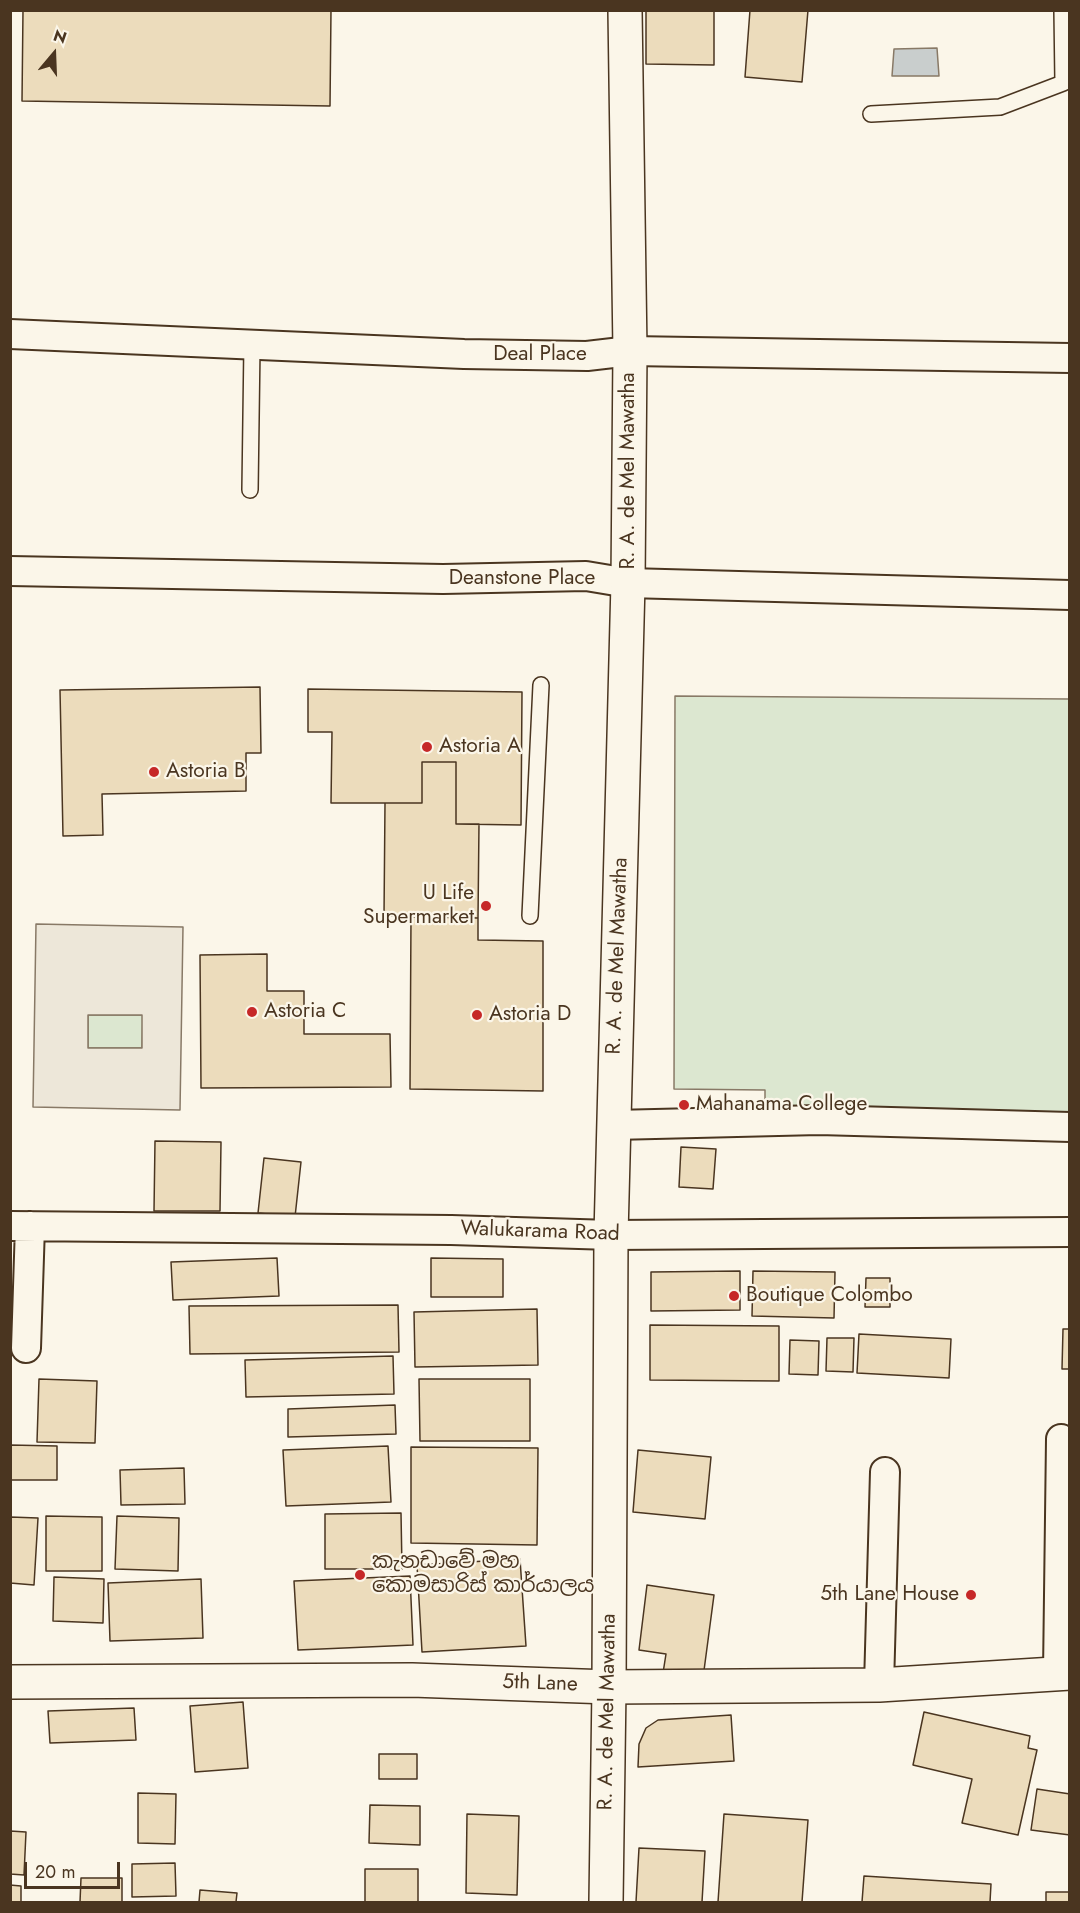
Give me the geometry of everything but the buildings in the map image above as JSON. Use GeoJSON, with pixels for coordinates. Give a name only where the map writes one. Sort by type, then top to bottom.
{"type":"FeatureCollection","features":[{"type":"Feature","properties":{"kind":"main road","name":"R. A. de Mel Mawatha"},"geometry":{"type":"LineString","coordinates":[[606,1902],[611,1235],[628,583],[630,351],[625,10]]}},
{"type":"Feature","properties":{"kind":"main road","name":"5th Lane"},"geometry":{"type":"LineString","coordinates":[[10,1682],[412,1680],[609,1687],[879,1685],[1064,1673]]}},
{"type":"Feature","properties":{"kind":"street","name":"Deal Place"},"geometry":{"type":"LineString","coordinates":[[10,334],[464,354],[588,356],[630,351],[1070,358]]}},
{"type":"Feature","properties":{"kind":"street","name":"Deanstone Place"},"geometry":{"type":"LineString","coordinates":[[10,570],[443,579],[586,576],[628,583],[1070,595]]}},
{"type":"Feature","properties":{"kind":"street"},"geometry":{"type":"LineString","coordinates":[[614,1125],[819,1120],[1070,1127]]}},
{"type":"Feature","properties":{"kind":"street"},"geometry":{"type":"LineString","coordinates":[[20,1226],[26,1348]]}},
{"type":"Feature","properties":{"kind":"street","name":"Walukarama Road"},"geometry":{"type":"LineString","coordinates":[[20,1226],[451,1230],[611,1235],[1070,1232]]}},
{"type":"Feature","properties":{"kind":"street"},"geometry":{"type":"LineString","coordinates":[[1060,1439],[1064,1673]]}},
{"type":"Feature","properties":{"kind":"street"},"geometry":{"type":"LineString","coordinates":[[879,1685],[885,1472]]}},
{"type":"Feature","properties":{"kind":"lane"},"geometry":{"type":"LineString","coordinates":[[871,114],[1000,107],[1063,83],[1062,10]]}},
{"type":"Feature","properties":{"kind":"lane"},"geometry":{"type":"LineString","coordinates":[[250,490],[252,345]]}},
{"type":"Feature","properties":{"kind":"lane"},"geometry":{"type":"LineString","coordinates":[[530,916],[541,685]]}},
{"type":"Feature","properties":{"kind":"green space"},"geometry":{"type":"Polygon","coordinates":[[[675,696],[1069,699],[1069,1131],[765,1129],[765,1090],[674,1089],[675,696]]]}},
{"type":"Feature","properties":{"kind":"green space"},"geometry":{"type":"Polygon","coordinates":[[[88,1015],[143,1015],[142,1048],[88,1048],[88,1015]]]}},
{"type":"Feature","properties":{"kind":"shaded area"},"geometry":{"type":"Polygon","coordinates":[[[937,48],[939,76],[892,76],[894,49],[937,48]]]}},
{"type":"Feature","properties":{"kind":"shaded area"},"geometry":{"type":"Polygon","coordinates":[[[36,924],[183,927],[180,1110],[33,1107],[36,924]],[[88,1015],[88,1048],[142,1048],[142,1015],[88,1015]]]}},
{"type":"Feature","properties":{"kind":"place","name":"Astoria A"},"geometry":{"type":"Point","coordinates":[427,747]}},
{"type":"Feature","properties":{"kind":"place","name":"Astoria B"},"geometry":{"type":"Point","coordinates":[154,772]}},
{"type":"Feature","properties":{"kind":"place","name":"U Life Supermarket"},"geometry":{"type":"Point","coordinates":[486,906]}},
{"type":"Feature","properties":{"kind":"place","name":"Astoria C"},"geometry":{"type":"Point","coordinates":[252,1012]}},
{"type":"Feature","properties":{"kind":"place","name":"Astoria D"},"geometry":{"type":"Point","coordinates":[477,1015]}},
{"type":"Feature","properties":{"kind":"place","name":"Mahanama College"},"geometry":{"type":"Point","coordinates":[684,1105]}},
{"type":"Feature","properties":{"kind":"place","name":"Boutique Colombo"},"geometry":{"type":"Point","coordinates":[734,1296]}},
{"type":"Feature","properties":{"kind":"place","name":"කැනඩාවේ මහ කොමසාරිස් කාර්යාලය"},"geometry":{"type":"Point","coordinates":[360,1575]}},
{"type":"Feature","properties":{"kind":"place","name":"5th Lane House"},"geometry":{"type":"Point","coordinates":[971,1595]}}]}
